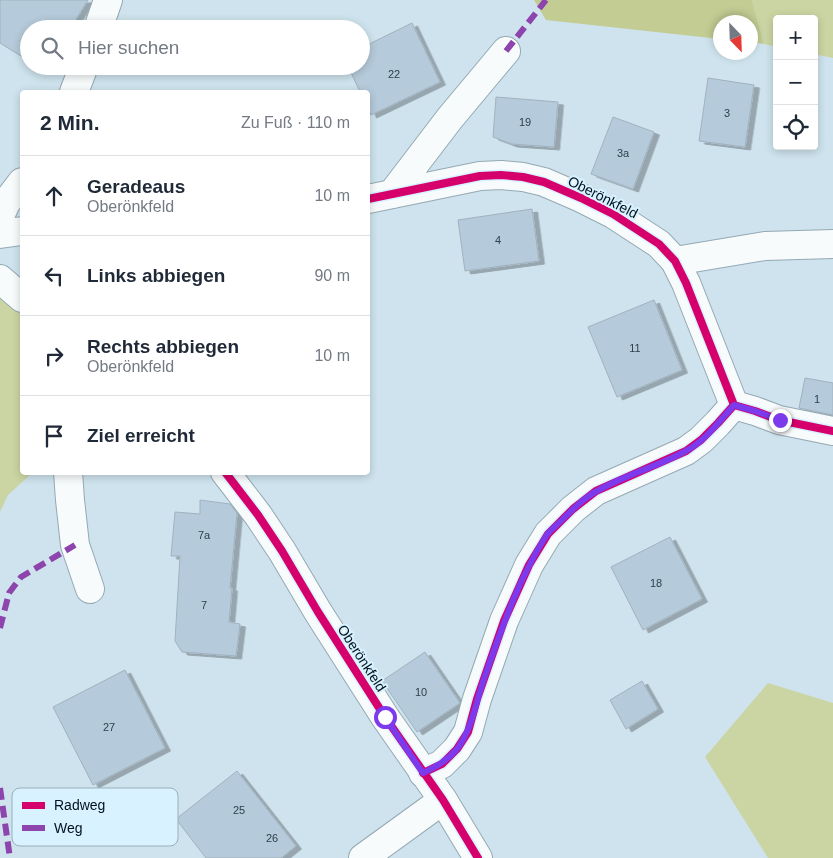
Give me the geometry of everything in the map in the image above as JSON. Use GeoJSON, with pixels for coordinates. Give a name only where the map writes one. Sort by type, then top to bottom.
{"type":"FeatureCollection","features":[{"type":"Feature","properties":{"kind":"street"},"geometry":{"type":"LineString","coordinates":[[101,20],[108,0]]}},
{"type":"Feature","properties":{"kind":"street","name":"Oberönkfeld"},"geometry":{"type":"LineString","coordinates":[[380,196],[450,118],[506,51]]}},
{"type":"Feature","properties":{"kind":"street"},"geometry":{"type":"LineString","coordinates":[[75,90],[81,75]]}},
{"type":"Feature","properties":{"kind":"street","name":"Oberönkfeld"},"geometry":{"type":"LineString","coordinates":[[380,196],[480,176],[501,175],[523,177],[544,182],[613,214],[659,244],[675,261],[686,283],[734,405]]}},
{"type":"Feature","properties":{"kind":"street"},"geometry":{"type":"LineString","coordinates":[[0,216],[6,203],[20,185]]}},
{"type":"Feature","properties":{"kind":"street"},"geometry":{"type":"LineString","coordinates":[[0,234],[20,231]]}},
{"type":"Feature","properties":{"kind":"street"},"geometry":{"type":"LineString","coordinates":[[675,261],[766,246],[833,244]]}},
{"type":"Feature","properties":{"kind":"street"},"geometry":{"type":"LineString","coordinates":[[0,279],[20,296]]}},
{"type":"Feature","properties":{"kind":"street"},"geometry":{"type":"LineString","coordinates":[[423,773],[442,764],[457,749],[468,732],[477,698],[504,621],[529,566],[548,534],[573,509],[596,491],[686,452],[701,440],[734,405],[780,420],[833,431]]}},
{"type":"Feature","properties":{"kind":"street"},"geometry":{"type":"LineString","coordinates":[[68,475],[75,544],[90,589]]}},
{"type":"Feature","properties":{"kind":"street","name":"Oberönkfeld"},"geometry":{"type":"LineString","coordinates":[[227,475],[258,515],[282,551],[323,620],[385,717],[443,800],[478,858]]}},
{"type":"Feature","properties":{"kind":"street"},"geometry":{"type":"LineString","coordinates":[[363,858],[443,800]]}},
{"type":"Feature","properties":{"kind":"green space"},"geometry":{"type":"Polygon","coordinates":[[[534,0],[752,0],[756,15],[713,15],[713,38],[546,20],[534,0]]]}},
{"type":"Feature","properties":{"kind":"green space"},"geometry":{"type":"Polygon","coordinates":[[[752,0],[833,0],[833,58],[818,55],[818,15],[773,15],[773,46],[764,44],[758,15],[756,15],[752,0]]]}},
{"type":"Feature","properties":{"kind":"green space"},"geometry":{"type":"Polygon","coordinates":[[[758,22],[764,44],[758,43],[758,22]]]}},
{"type":"Feature","properties":{"kind":"green space"},"geometry":{"type":"Polygon","coordinates":[[[0,290],[20,307],[20,475],[30,475],[8,495],[0,512],[0,290]]]}},
{"type":"Feature","properties":{"kind":"green space"},"geometry":{"type":"Polygon","coordinates":[[[768,683],[833,703],[833,858],[768,858],[705,757],[768,683]]]}},
{"type":"Feature","properties":{"kind":"building"},"geometry":{"type":"Polygon","coordinates":[[[0,0],[88,0],[76,20],[20,20],[20,55],[0,43],[0,0]]]}},
{"type":"Feature","properties":{"kind":"building"},"geometry":{"type":"Polygon","coordinates":[[[412,23],[440,82],[371,115],[370,90],[359,90],[352,75],[370,75],[370,44],[412,23]]]}},
{"type":"Feature","properties":{"kind":"building"},"geometry":{"type":"Polygon","coordinates":[[[708,78],[754,85],[745,147],[699,141],[708,78]]]}},
{"type":"Feature","properties":{"kind":"building"},"geometry":{"type":"Polygon","coordinates":[[[496,97],[558,102],[554,147],[512,144],[493,137],[496,97]]]}},
{"type":"Feature","properties":{"kind":"building"},"geometry":{"type":"Polygon","coordinates":[[[613,117],[654,132],[633,189],[591,174],[613,117]]]}},
{"type":"Feature","properties":{"kind":"building"},"geometry":{"type":"Polygon","coordinates":[[[532,209],[539,261],[465,271],[458,220],[532,209]]]}},
{"type":"Feature","properties":{"kind":"building"},"geometry":{"type":"Polygon","coordinates":[[[654,300],[682,370],[617,397],[588,327],[654,300]]]}},
{"type":"Feature","properties":{"kind":"building"},"geometry":{"type":"Polygon","coordinates":[[[805,378],[833,383],[833,415],[799,408],[805,378]]]}},
{"type":"Feature","properties":{"kind":"building"},"geometry":{"type":"Polygon","coordinates":[[[200,500],[230,504],[237,513],[229,622],[240,624],[236,656],[182,652],[175,641],[180,556],[171,556],[175,512],[200,514],[200,500]]]}},
{"type":"Feature","properties":{"kind":"building"},"geometry":{"type":"Polygon","coordinates":[[[670,537],[702,599],[643,630],[611,567],[670,537]]]}},
{"type":"Feature","properties":{"kind":"building"},"geometry":{"type":"Polygon","coordinates":[[[425,652],[460,703],[417,732],[382,681],[425,652]]]}},
{"type":"Feature","properties":{"kind":"building"},"geometry":{"type":"Polygon","coordinates":[[[125,670],[165,748],[93,785],[53,707],[125,670]]]}},
{"type":"Feature","properties":{"kind":"building"},"geometry":{"type":"Polygon","coordinates":[[[642,681],[658,709],[626,729],[610,700],[642,681]]]}},
{"type":"Feature","properties":{"kind":"building"},"geometry":{"type":"Polygon","coordinates":[[[237,771],[296,846],[281,858],[206,858],[178,822],[178,817],[237,771]]]}},
{"type":"Feature","properties":{"kind":"marked path"},"geometry":{"type":"LineString","coordinates":[[506,51],[546,0]]}},
{"type":"Feature","properties":{"kind":"marked path"},"geometry":{"type":"LineString","coordinates":[[0,628],[9,593],[21,577],[75,545]]}},
{"type":"Feature","properties":{"kind":"marked path"},"geometry":{"type":"LineString","coordinates":[[0,788],[10,858]]}},
{"type":"Feature","properties":{"kind":"cycle path"},"geometry":{"type":"LineString","coordinates":[[370,199],[480,176],[501,175],[523,177],[544,182],[613,214],[659,244],[675,261],[686,283],[734,405],[779,420],[833,431]]}},
{"type":"Feature","properties":{"kind":"cycle path"},"geometry":{"type":"LineString","coordinates":[[423,773],[442,764],[457,749],[468,732],[477,699],[504,621],[529,565],[548,534],[573,509],[596,491],[686,451],[701,440],[734,405]]}},
{"type":"Feature","properties":{"kind":"cycle path"},"geometry":{"type":"LineString","coordinates":[[227,475],[258,515],[282,551],[318,612],[385,717],[443,800],[478,858]]}},
{"type":"Feature","properties":{"kind":"route"},"geometry":{"type":"LineString","coordinates":[[385,717],[423,773],[442,764],[457,749],[468,732],[477,698],[504,621],[529,566],[548,534],[573,509],[596,491],[686,452],[701,440],[734,405],[780,420]]}}]}
